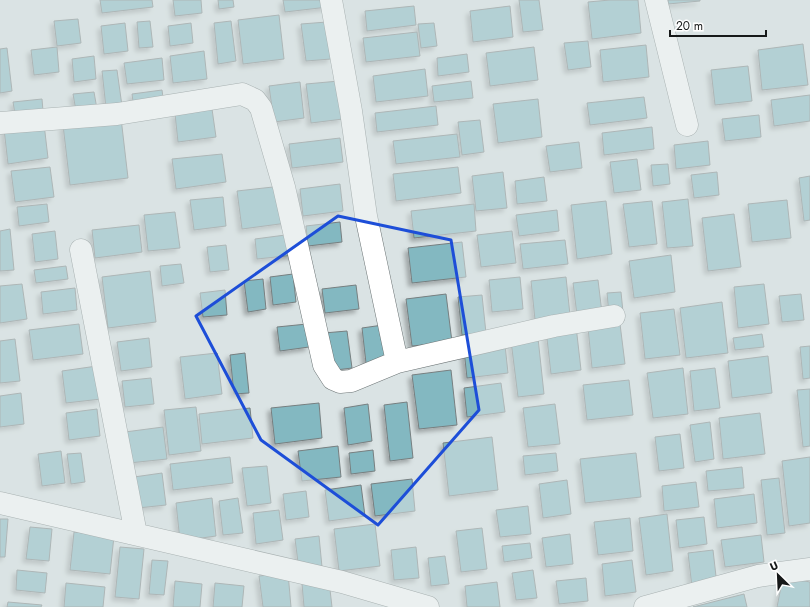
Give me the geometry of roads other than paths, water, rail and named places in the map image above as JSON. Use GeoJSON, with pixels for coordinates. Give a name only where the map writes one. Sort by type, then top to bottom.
{"type":"FeatureCollection","features":[{"type":"Feature","properties":{"kind":"street"},"geometry":{"type":"LineString","coordinates":[[331,0],[351,111],[366,216],[397,362]]}},
{"type":"Feature","properties":{"kind":"street"},"geometry":{"type":"LineString","coordinates":[[656,0],[687,125]]}},
{"type":"Feature","properties":{"kind":"street"},"geometry":{"type":"LineString","coordinates":[[0,122],[117,114],[242,94],[254,100],[261,108],[284,187],[324,365],[332,379],[340,382],[351,381],[397,362],[554,326],[614,316]]}},
{"type":"Feature","properties":{"kind":"street"},"geometry":{"type":"LineString","coordinates":[[81,250],[136,534]]}},
{"type":"Feature","properties":{"kind":"street"},"geometry":{"type":"LineString","coordinates":[[0,503],[37,513],[136,534],[342,582],[428,607]]}},
{"type":"Feature","properties":{"kind":"street"},"geometry":{"type":"LineString","coordinates":[[645,607],[758,576],[810,569]]}}]}
